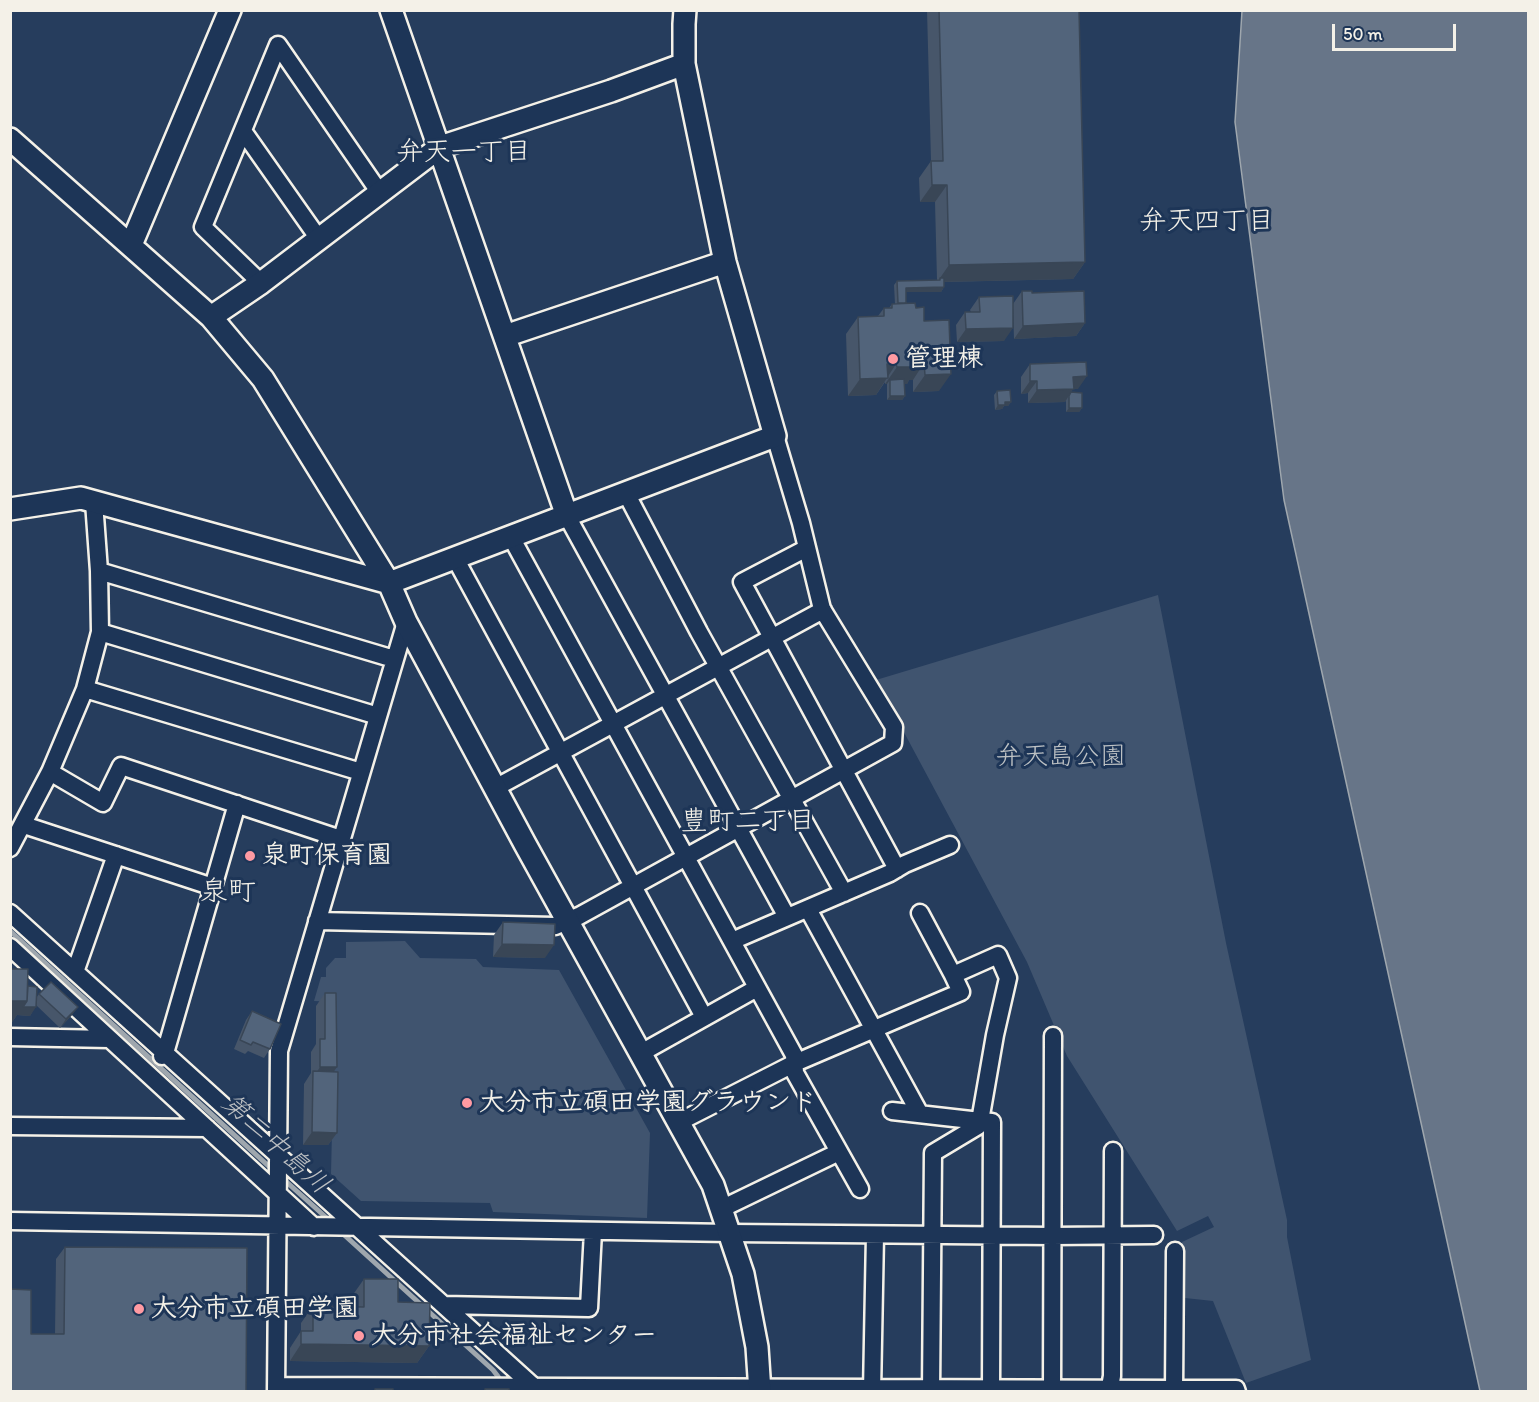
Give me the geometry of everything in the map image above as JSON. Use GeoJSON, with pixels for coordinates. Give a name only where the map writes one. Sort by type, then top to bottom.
{"type":"FeatureCollection","features":[{"type":"Feature","properties":{"kind":"street"},"geometry":{"type":"LineString","coordinates":[[131,245],[230,10]]}},
{"type":"Feature","properties":{"kind":"street"},"geometry":{"type":"LineString","coordinates":[[391,10],[567,516],[787,917]]}},
{"type":"Feature","properties":{"kind":"street"},"geometry":{"type":"LineString","coordinates":[[317,921],[555,926],[568,922],[893,743],[894,727],[823,610],[725,262],[684,64],[686,10]]}},
{"type":"Feature","properties":{"kind":"street"},"geometry":{"type":"LineString","coordinates":[[261,283],[203,227],[278,45],[380,193]]}},
{"type":"Feature","properties":{"kind":"street"},"geometry":{"type":"LineString","coordinates":[[211,317],[261,283],[440,147],[611,91],[684,64]]}},
{"type":"Feature","properties":{"kind":"street"},"geometry":{"type":"LineString","coordinates":[[243,131],[319,239]]}},
{"type":"Feature","properties":{"kind":"street"},"geometry":{"type":"LineString","coordinates":[[10,140],[211,317],[263,379],[389,583],[406,622],[495,788],[713,1185],[743,1274],[751,1307],[760,1389]]}},
{"type":"Feature","properties":{"kind":"street"},"geometry":{"type":"LineString","coordinates":[[505,336],[725,262]]}},
{"type":"Feature","properties":{"kind":"street"},"geometry":{"type":"LineString","coordinates":[[10,509],[87,500],[389,583],[775,436]]}},
{"type":"Feature","properties":{"kind":"street"},"geometry":{"type":"LineString","coordinates":[[626,493],[718,667],[844,893]]}},
{"type":"Feature","properties":{"kind":"street"},"geometry":{"type":"LineString","coordinates":[[10,848],[50,772],[85,690],[100,632],[99,571],[87,500]]}},
{"type":"Feature","properties":{"kind":"street"},"geometry":{"type":"LineString","coordinates":[[511,537],[794,1055],[795,1073],[860,1189]]}},
{"type":"Feature","properties":{"kind":"street"},"geometry":{"type":"LineString","coordinates":[[807,548],[742,582],[897,869]]}},
{"type":"Feature","properties":{"kind":"street"},"geometry":{"type":"LineString","coordinates":[[455,558],[704,1017]]}},
{"type":"Feature","properties":{"kind":"street"},"geometry":{"type":"LineString","coordinates":[[99,571],[394,659]]}},
{"type":"Feature","properties":{"kind":"street"},"geometry":{"type":"LineString","coordinates":[[495,788],[823,610]]}},
{"type":"Feature","properties":{"kind":"street"},"geometry":{"type":"LineString","coordinates":[[406,622],[279,1051],[276,1389],[533,1386],[1236,1390]]}},
{"type":"Feature","properties":{"kind":"street"},"geometry":{"type":"LineString","coordinates":[[100,632],[378,716]]}},
{"type":"Feature","properties":{"kind":"street"},"geometry":{"type":"LineString","coordinates":[[85,690],[361,772]]}},
{"type":"Feature","properties":{"kind":"street"},"geometry":{"type":"LineString","coordinates":[[50,772],[103,803],[121,766],[341,839]]}},
{"type":"Feature","properties":{"kind":"street"},"geometry":{"type":"LineString","coordinates":[[164,1054],[237,804]]}},
{"type":"Feature","properties":{"kind":"street"},"geometry":{"type":"LineString","coordinates":[[24,825],[213,887]]}},
{"type":"Feature","properties":{"kind":"street"},"geometry":{"type":"LineString","coordinates":[[732,941],[950,845]]}},
{"type":"Feature","properties":{"kind":"street"},"geometry":{"type":"LineString","coordinates":[[75,972],[116,855]]}},
{"type":"Feature","properties":{"kind":"street"},"geometry":{"type":"LineString","coordinates":[[808,909],[920,1114]]}},
{"type":"Feature","properties":{"kind":"street"},"geometry":{"type":"LineString","coordinates":[[10,913],[278,1160],[533,1386]]}},
{"type":"Feature","properties":{"kind":"street"},"geometry":{"type":"LineString","coordinates":[[679,1122],[795,1063],[961,992],[920,913]]}},
{"type":"Feature","properties":{"kind":"street"},"geometry":{"type":"LineString","coordinates":[[10,947],[207,1128],[278,1187],[318,1226]]}},
{"type":"Feature","properties":{"kind":"street"},"geometry":{"type":"LineString","coordinates":[[931,1390],[933,1153],[978,1126],[1008,978],[998,955],[953,975]]}},
{"type":"Feature","properties":{"kind":"street"},"geometry":{"type":"LineString","coordinates":[[641,1053],[757,987]]}},
{"type":"Feature","properties":{"kind":"street"},"geometry":{"type":"LineString","coordinates":[[1052,1390],[1053,1036]]}},
{"type":"Feature","properties":{"kind":"street"},"geometry":{"type":"LineString","coordinates":[[10,1037],[110,1039]]}},
{"type":"Feature","properties":{"kind":"street"},"geometry":{"type":"LineString","coordinates":[[892,1111],[992,1122],[991,1390]]}},
{"type":"Feature","properties":{"kind":"street"},"geometry":{"type":"LineString","coordinates":[[10,1126],[207,1128]]}},
{"type":"Feature","properties":{"kind":"street"},"geometry":{"type":"LineString","coordinates":[[1109,1390],[1112,1376],[1113,1151]]}},
{"type":"Feature","properties":{"kind":"street"},"geometry":{"type":"LineString","coordinates":[[721,1209],[839,1152]]}},
{"type":"Feature","properties":{"kind":"street"},"geometry":{"type":"LineString","coordinates":[[10,1221],[875,1235],[1154,1235]]}},
{"type":"Feature","properties":{"kind":"street"},"geometry":{"type":"LineString","coordinates":[[444,1305],[589,1308],[593,1231]]}},
{"type":"Feature","properties":{"kind":"street"},"geometry":{"type":"LineString","coordinates":[[872,1389],[875,1235]]}},
{"type":"Feature","properties":{"kind":"street"},"geometry":{"type":"LineString","coordinates":[[1174,1390],[1175,1251]]}},
{"type":"Feature","properties":{"kind":"green space","name":"弁天島公園"},"geometry":{"type":"Polygon","coordinates":[[[1158,595],[1226,943],[1287,1220],[1287,1237],[1311,1360],[1246,1383],[1213,1301],[1185,1298],[1182,1242],[1214,1227],[1208,1216],[1177,1231],[1067,1056],[1027,962],[876,680],[1158,595]]]}},
{"type":"Feature","properties":{"kind":"green space","name":"大分市立碩田学園グラウンド"},"geometry":{"type":"Polygon","coordinates":[[[405,941],[420,958],[476,959],[483,967],[559,970],[650,1133],[647,1218],[493,1212],[490,1203],[361,1201],[331,1174],[335,1002],[314,1001],[321,977],[326,977],[326,968],[335,958],[346,958],[346,942],[405,941]]]}},
{"type":"Feature","properties":{"kind":"shaded area"},"geometry":{"type":"Polygon","coordinates":[[[1242,11],[1528,11],[1528,1391],[1480,1391],[1284,500],[1235,122],[1242,11]]]}},
{"type":"Feature","properties":{"kind":"building"},"geometry":{"type":"Polygon","coordinates":[[[939,10],[1079,10],[1085,262],[949,265],[947,185],[932,185],[931,161],[943,161],[939,10]]]}},
{"type":"Feature","properties":{"kind":"building"},"geometry":{"type":"Polygon","coordinates":[[[944,278],[944,287],[906,288],[906,303],[898,303],[897,281],[940,280],[944,278]]]}},
{"type":"Feature","properties":{"kind":"building"},"geometry":{"type":"Polygon","coordinates":[[[1022,291],[1032,291],[1032,293],[1084,291],[1085,323],[1023,326],[1022,291]]]}},
{"type":"Feature","properties":{"kind":"building"},"geometry":{"type":"Polygon","coordinates":[[[1013,296],[1013,328],[966,329],[965,312],[980,312],[979,297],[1013,296]]]}},
{"type":"Feature","properties":{"kind":"building","name":"管理棟"},"geometry":{"type":"Polygon","coordinates":[[[915,303],[916,308],[924,307],[924,321],[949,320],[951,374],[925,375],[924,363],[919,363],[919,367],[897,367],[896,364],[887,364],[888,378],[860,379],[858,317],[884,316],[884,308],[892,308],[892,304],[915,303]]]}},
{"type":"Feature","properties":{"kind":"building"},"geometry":{"type":"Polygon","coordinates":[[[1086,362],[1087,376],[1073,377],[1074,389],[1037,390],[1037,381],[1030,381],[1030,364],[1086,362]]]}},
{"type":"Feature","properties":{"kind":"building"},"geometry":{"type":"Polygon","coordinates":[[[904,379],[905,396],[890,396],[890,380],[904,379]]]}},
{"type":"Feature","properties":{"kind":"building"},"geometry":{"type":"Polygon","coordinates":[[[1010,390],[1011,402],[998,405],[997,391],[1010,390]]]}},
{"type":"Feature","properties":{"kind":"building"},"geometry":{"type":"Polygon","coordinates":[[[1071,392],[1082,393],[1082,408],[1069,408],[1071,392]]]}},
{"type":"Feature","properties":{"kind":"building"},"geometry":{"type":"Polygon","coordinates":[[[503,922],[555,924],[554,945],[502,944],[503,922]]]}},
{"type":"Feature","properties":{"kind":"building"},"geometry":{"type":"Polygon","coordinates":[[[10,969],[28,969],[27,1001],[11,1001],[10,969]]]}},
{"type":"Feature","properties":{"kind":"building"},"geometry":{"type":"Polygon","coordinates":[[[51,982],[78,1007],[66,1019],[39,994],[51,982]]]}},
{"type":"Feature","properties":{"kind":"building"},"geometry":{"type":"Polygon","coordinates":[[[28,986],[37,987],[36,1007],[23,1007],[27,1001],[28,986]]]}},
{"type":"Feature","properties":{"kind":"building"},"geometry":{"type":"Polygon","coordinates":[[[325,993],[336,993],[337,1067],[320,1067],[320,1039],[325,1039],[325,993]]]}},
{"type":"Feature","properties":{"kind":"building"},"geometry":{"type":"Polygon","coordinates":[[[252,1011],[281,1024],[270,1049],[253,1042],[251,1045],[240,1040],[252,1011]]]}},
{"type":"Feature","properties":{"kind":"building"},"geometry":{"type":"Polygon","coordinates":[[[313,1071],[338,1072],[337,1133],[312,1132],[313,1071]]]}},
{"type":"Feature","properties":{"kind":"building","name":"大分市立碩田学園"},"geometry":{"type":"Polygon","coordinates":[[[65,1247],[247,1248],[246,1392],[10,1392],[10,1289],[31,1290],[31,1334],[64,1334],[65,1247]]]}},
{"type":"Feature","properties":{"kind":"building"},"geometry":{"type":"Polygon","coordinates":[[[364,1279],[398,1279],[398,1302],[430,1303],[429,1346],[301,1344],[301,1331],[313,1331],[313,1306],[364,1307],[364,1279]]]}},
{"type":"Feature","properties":{"kind":"building"},"geometry":{"type":"Polygon","coordinates":[[[375,1389],[393,1389],[393,1392],[375,1392],[375,1389]]]}},
{"type":"Feature","properties":{"kind":"building"},"geometry":{"type":"Polygon","coordinates":[[[485,1389],[509,1389],[509,1392],[485,1392],[485,1389]]]}},
{"type":"Feature","properties":{"kind":"waterway","name":"第二中島川"},"geometry":{"type":"LineString","coordinates":[[10,931],[274,1171]]}},
{"type":"Feature","properties":{"kind":"waterway","name":"第二中島川"},"geometry":{"type":"LineString","coordinates":[[281,1177],[330,1221]]}},
{"type":"Feature","properties":{"kind":"waterway","name":"第二中島川"},"geometry":{"type":"LineString","coordinates":[[341,1232],[493,1370],[503,1383]]}},
{"type":"Feature","properties":{"kind":"place","name":"管理棟"},"geometry":{"type":"Point","coordinates":[893,359]}},
{"type":"Feature","properties":{"kind":"place","name":"泉町保育園"},"geometry":{"type":"Point","coordinates":[250,856]}},
{"type":"Feature","properties":{"kind":"place","name":"大分市立碩田学園グラウンド"},"geometry":{"type":"Point","coordinates":[467,1103]}},
{"type":"Feature","properties":{"kind":"place","name":"大分市立碩田学園"},"geometry":{"type":"Point","coordinates":[139,1309]}},
{"type":"Feature","properties":{"kind":"place","name":"大分市社会福祉センター"},"geometry":{"type":"Point","coordinates":[359,1336]}},
{"type":"Feature","properties":{"kind":"district","name":"弁天一丁目"},"geometry":{"type":"Point","coordinates":[464,153]}},
{"type":"Feature","properties":{"kind":"district","name":"弁天四丁目"},"geometry":{"type":"Point","coordinates":[1207,222]}},
{"type":"Feature","properties":{"kind":"district","name":"豊町二丁目"},"geometry":{"type":"Point","coordinates":[748,822]}},
{"type":"Feature","properties":{"kind":"district","name":"泉町"},"geometry":{"type":"Point","coordinates":[228,893]}}]}
